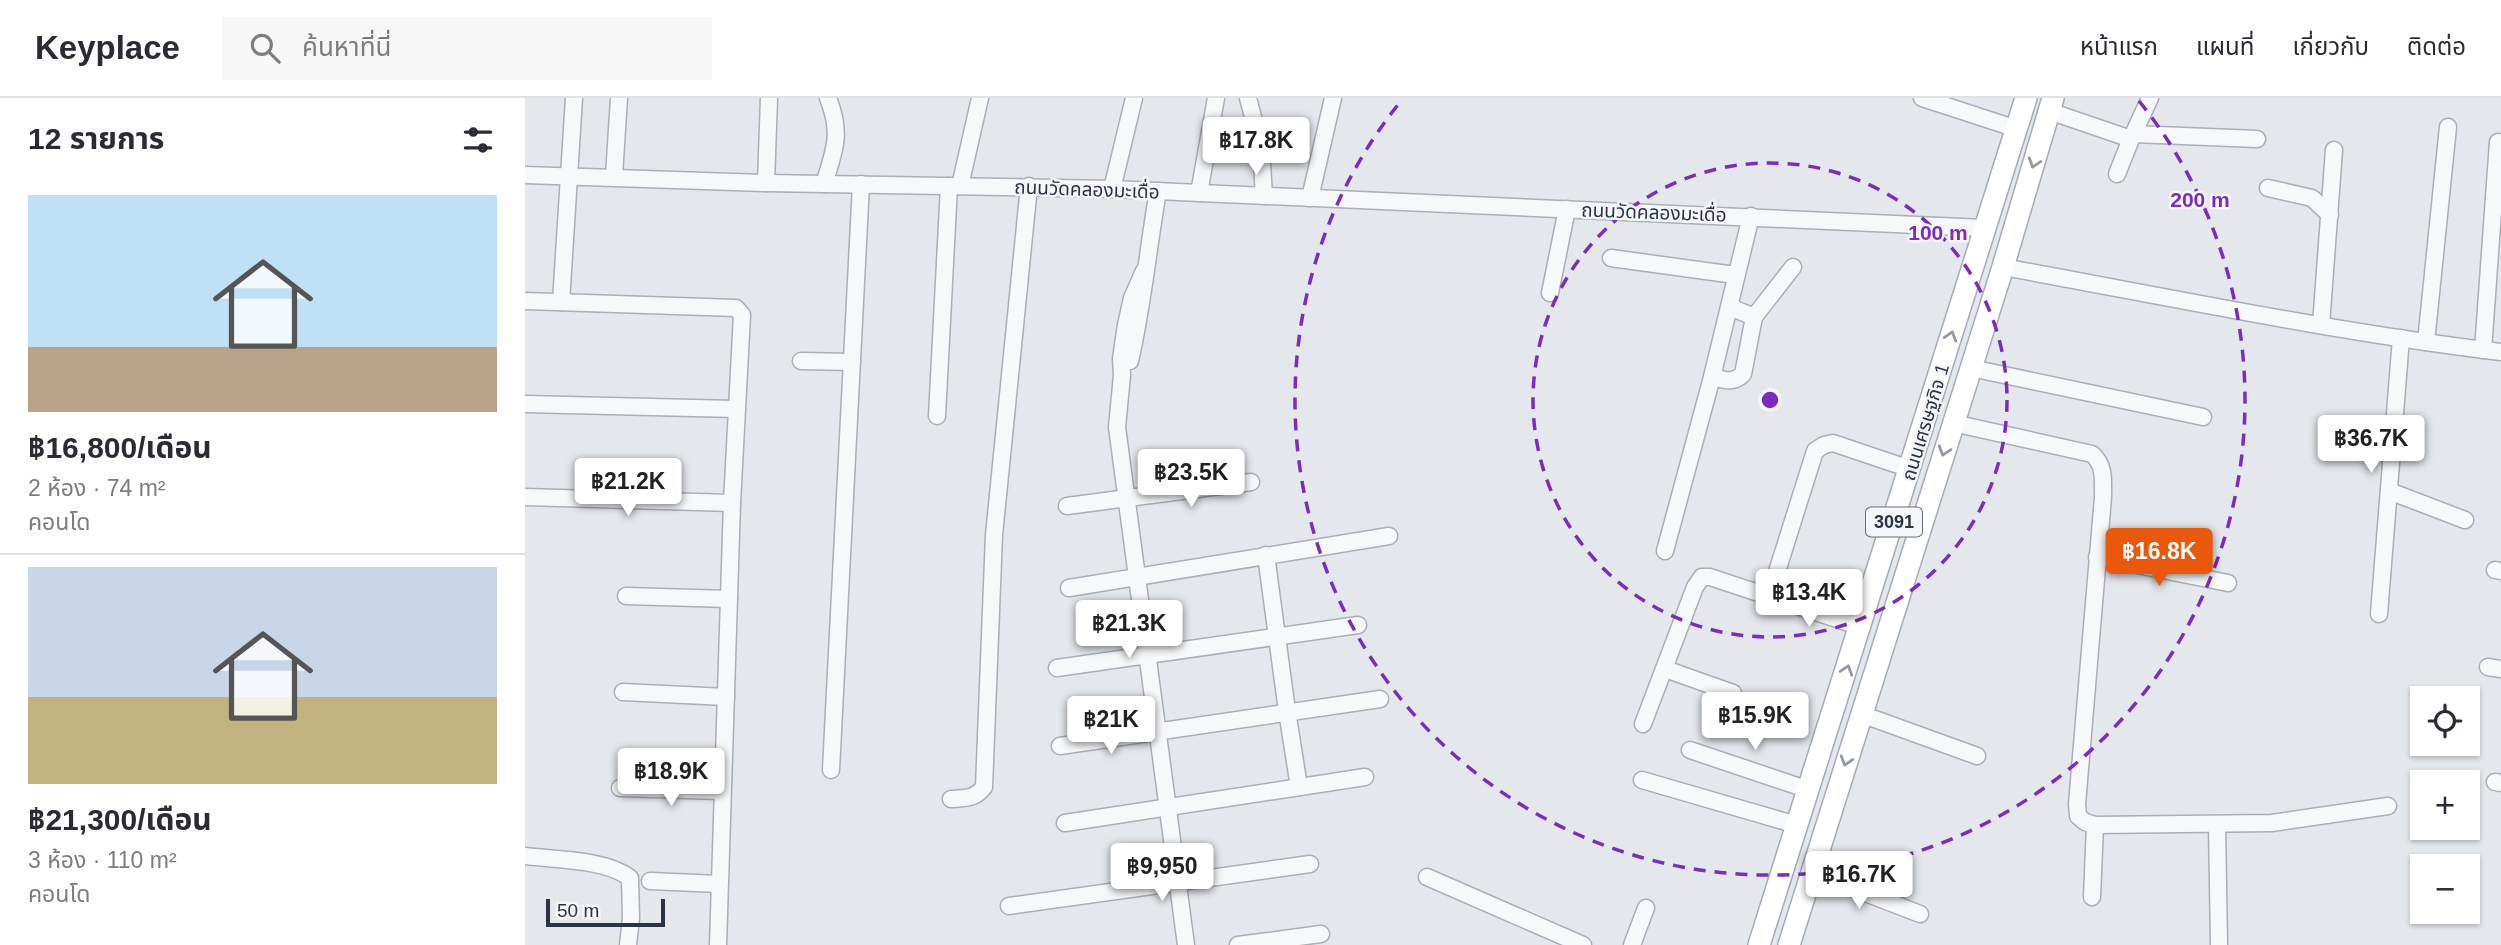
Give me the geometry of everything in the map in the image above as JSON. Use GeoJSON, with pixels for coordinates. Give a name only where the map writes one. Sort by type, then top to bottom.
{"type":"FeatureCollection","features":[{"type":"Feature","properties":{"kind":"main road","name":"ถนนเศรษฐกิจ 1"},"geometry":{"type":"LineString","coordinates":[[1759,945],[2026,98]]}},
{"type":"Feature","properties":{"kind":"main road","name":"ถนนเศรษฐกิจ 1"},"geometry":{"type":"LineString","coordinates":[[1789,945],[2003,267],[2051,105]]}},
{"type":"Feature","properties":{"kind":"street"},"geometry":{"type":"LineString","coordinates":[[561,302],[574,98]]}},
{"type":"Feature","properties":{"kind":"street"},"geometry":{"type":"LineString","coordinates":[[614,176],[619,98]]}},
{"type":"Feature","properties":{"kind":"street"},"geometry":{"type":"LineString","coordinates":[[766,183],[769,98]]}},
{"type":"Feature","properties":{"kind":"street"},"geometry":{"type":"LineString","coordinates":[[824,184],[836,147],[838,130],[828,98]]}},
{"type":"Feature","properties":{"kind":"street"},"geometry":{"type":"LineString","coordinates":[[937,416],[955,186],[980,98]]}},
{"type":"Feature","properties":{"kind":"street"},"geometry":{"type":"LineString","coordinates":[[1112,189],[1134,98]]}},
{"type":"Feature","properties":{"kind":"street"},"geometry":{"type":"LineString","coordinates":[[1199,193],[1216,98]]}},
{"type":"Feature","properties":{"kind":"street"},"geometry":{"type":"LineString","coordinates":[[1248,98],[1261,147],[1264,196]]}},
{"type":"Feature","properties":{"kind":"street"},"geometry":{"type":"LineString","coordinates":[[1310,198],[1333,98]]}},
{"type":"Feature","properties":{"kind":"street"},"geometry":{"type":"LineString","coordinates":[[1922,98],[2017,129]]}},
{"type":"Feature","properties":{"kind":"street"},"geometry":{"type":"LineString","coordinates":[[2117,174],[2150,98]]}},
{"type":"Feature","properties":{"kind":"street"},"geometry":{"type":"LineString","coordinates":[[2051,105],[2133,136],[2257,139]]}},
{"type":"Feature","properties":{"kind":"street"},"geometry":{"type":"LineString","coordinates":[[2426,342],[2448,127]]}},
{"type":"Feature","properties":{"kind":"street"},"geometry":{"type":"LineString","coordinates":[[2483,350],[2498,142]]}},
{"type":"Feature","properties":{"kind":"street"},"geometry":{"type":"LineString","coordinates":[[2321,325],[2334,150]]}},
{"type":"Feature","properties":{"kind":"street","name":"ถนนวัดคลองมะเดื่อ"},"geometry":{"type":"LineString","coordinates":[[525,175],[766,183],[1112,189],[1985,228]]}},
{"type":"Feature","properties":{"kind":"street"},"geometry":{"type":"LineString","coordinates":[[831,770],[861,184]]}},
{"type":"Feature","properties":{"kind":"street"},"geometry":{"type":"LineString","coordinates":[[951,799],[969,798],[979,794],[984,787],[994,535],[1029,186]]}},
{"type":"Feature","properties":{"kind":"street"},"geometry":{"type":"LineString","coordinates":[[2268,188],[2312,198],[2330,215]]}},
{"type":"Feature","properties":{"kind":"street"},"geometry":{"type":"LineString","coordinates":[[1158,191],[1144,271],[1132,298],[1121,359],[1117,427],[1186,945]]}},
{"type":"Feature","properties":{"kind":"street"},"geometry":{"type":"LineString","coordinates":[[1550,293],[1567,209]]}},
{"type":"Feature","properties":{"kind":"street"},"geometry":{"type":"LineString","coordinates":[[1665,551],[1730,307],[1735,275],[1751,216]]}},
{"type":"Feature","properties":{"kind":"street"},"geometry":{"type":"LineString","coordinates":[[1611,258],[1735,275]]}},
{"type":"Feature","properties":{"kind":"street"},"geometry":{"type":"LineString","coordinates":[[1712,377],[1731,382],[1738,380],[1743,374],[1754,317],[1793,267]]}},
{"type":"Feature","properties":{"kind":"street"},"geometry":{"type":"LineString","coordinates":[[2003,267],[2321,325],[2501,352]]}},
{"type":"Feature","properties":{"kind":"street"},"geometry":{"type":"LineString","coordinates":[[525,301],[736,308],[742,315],[732,503],[718,945]]}},
{"type":"Feature","properties":{"kind":"street"},"geometry":{"type":"LineString","coordinates":[[1730,307],[1754,317]]}},
{"type":"Feature","properties":{"kind":"street"},"geometry":{"type":"LineString","coordinates":[[2379,614],[2401,338]]}},
{"type":"Feature","properties":{"kind":"street"},"geometry":{"type":"LineString","coordinates":[[801,361],[852,362]]}},
{"type":"Feature","properties":{"kind":"street"},"geometry":{"type":"LineString","coordinates":[[1971,368],[2203,417]]}},
{"type":"Feature","properties":{"kind":"street"},"geometry":{"type":"LineString","coordinates":[[525,404],[736,409]]}},
{"type":"Feature","properties":{"kind":"street"},"geometry":{"type":"LineString","coordinates":[[1953,423],[2092,454],[2098,459],[2103,472],[2078,816],[2095,825],[2272,823],[2389,806]]}},
{"type":"Feature","properties":{"kind":"street"},"geometry":{"type":"LineString","coordinates":[[1769,597],[1815,451],[1833,443],[1910,469]]}},
{"type":"Feature","properties":{"kind":"street"},"geometry":{"type":"LineString","coordinates":[[1067,506],[1251,482]]}},
{"type":"Feature","properties":{"kind":"street"},"geometry":{"type":"LineString","coordinates":[[2389,491],[2465,520]]}},
{"type":"Feature","properties":{"kind":"street"},"geometry":{"type":"LineString","coordinates":[[525,497],[732,503]]}},
{"type":"Feature","properties":{"kind":"street"},"geometry":{"type":"LineString","coordinates":[[1069,588],[1389,536]]}},
{"type":"Feature","properties":{"kind":"street"},"geometry":{"type":"LineString","coordinates":[[1266,555],[1299,787]]}},
{"type":"Feature","properties":{"kind":"street"},"geometry":{"type":"LineString","coordinates":[[2097,556],[2228,583]]}},
{"type":"Feature","properties":{"kind":"street"},"geometry":{"type":"LineString","coordinates":[[1643,724],[1695,587],[1702,577],[1710,577],[1861,627]]}},
{"type":"Feature","properties":{"kind":"street"},"geometry":{"type":"LineString","coordinates":[[626,596],[729,598]]}},
{"type":"Feature","properties":{"kind":"street"},"geometry":{"type":"LineString","coordinates":[[1057,668],[1358,625]]}},
{"type":"Feature","properties":{"kind":"street"},"geometry":{"type":"LineString","coordinates":[[1665,669],[1733,693]]}},
{"type":"Feature","properties":{"kind":"street"},"geometry":{"type":"LineString","coordinates":[[623,692],[726,697]]}},
{"type":"Feature","properties":{"kind":"street"},"geometry":{"type":"LineString","coordinates":[[1060,746],[1380,699]]}},
{"type":"Feature","properties":{"kind":"street"},"geometry":{"type":"LineString","coordinates":[[1861,714],[1977,756]]}},
{"type":"Feature","properties":{"kind":"street"},"geometry":{"type":"LineString","coordinates":[[1689,750],[1809,790]]}},
{"type":"Feature","properties":{"kind":"street"},"geometry":{"type":"LineString","coordinates":[[1065,823],[1366,777]]}},
{"type":"Feature","properties":{"kind":"street"},"geometry":{"type":"LineString","coordinates":[[1642,780],[1797,825]]}},
{"type":"Feature","properties":{"kind":"street"},"geometry":{"type":"LineString","coordinates":[[620,788],[722,791]]}},
{"type":"Feature","properties":{"kind":"street"},"geometry":{"type":"LineString","coordinates":[[2217,824],[2219,945]]}},
{"type":"Feature","properties":{"kind":"street"},"geometry":{"type":"LineString","coordinates":[[2092,897],[2095,825]]}},
{"type":"Feature","properties":{"kind":"street"},"geometry":{"type":"LineString","coordinates":[[525,856],[621,870],[630,878],[631,918],[628,945]]}},
{"type":"Feature","properties":{"kind":"street"},"geometry":{"type":"LineString","coordinates":[[1009,906],[1310,863]]}},
{"type":"Feature","properties":{"kind":"street"},"geometry":{"type":"LineString","coordinates":[[1811,872],[1920,914]]}},
{"type":"Feature","properties":{"kind":"street"},"geometry":{"type":"LineString","coordinates":[[1426,877],[1583,945]]}},
{"type":"Feature","properties":{"kind":"street"},"geometry":{"type":"LineString","coordinates":[[650,881],[719,884]]}},
{"type":"Feature","properties":{"kind":"street"},"geometry":{"type":"LineString","coordinates":[[1632,945],[1646,908]]}},
{"type":"Feature","properties":{"kind":"street"},"geometry":{"type":"LineString","coordinates":[[1238,945],[1321,933]]}}]}
